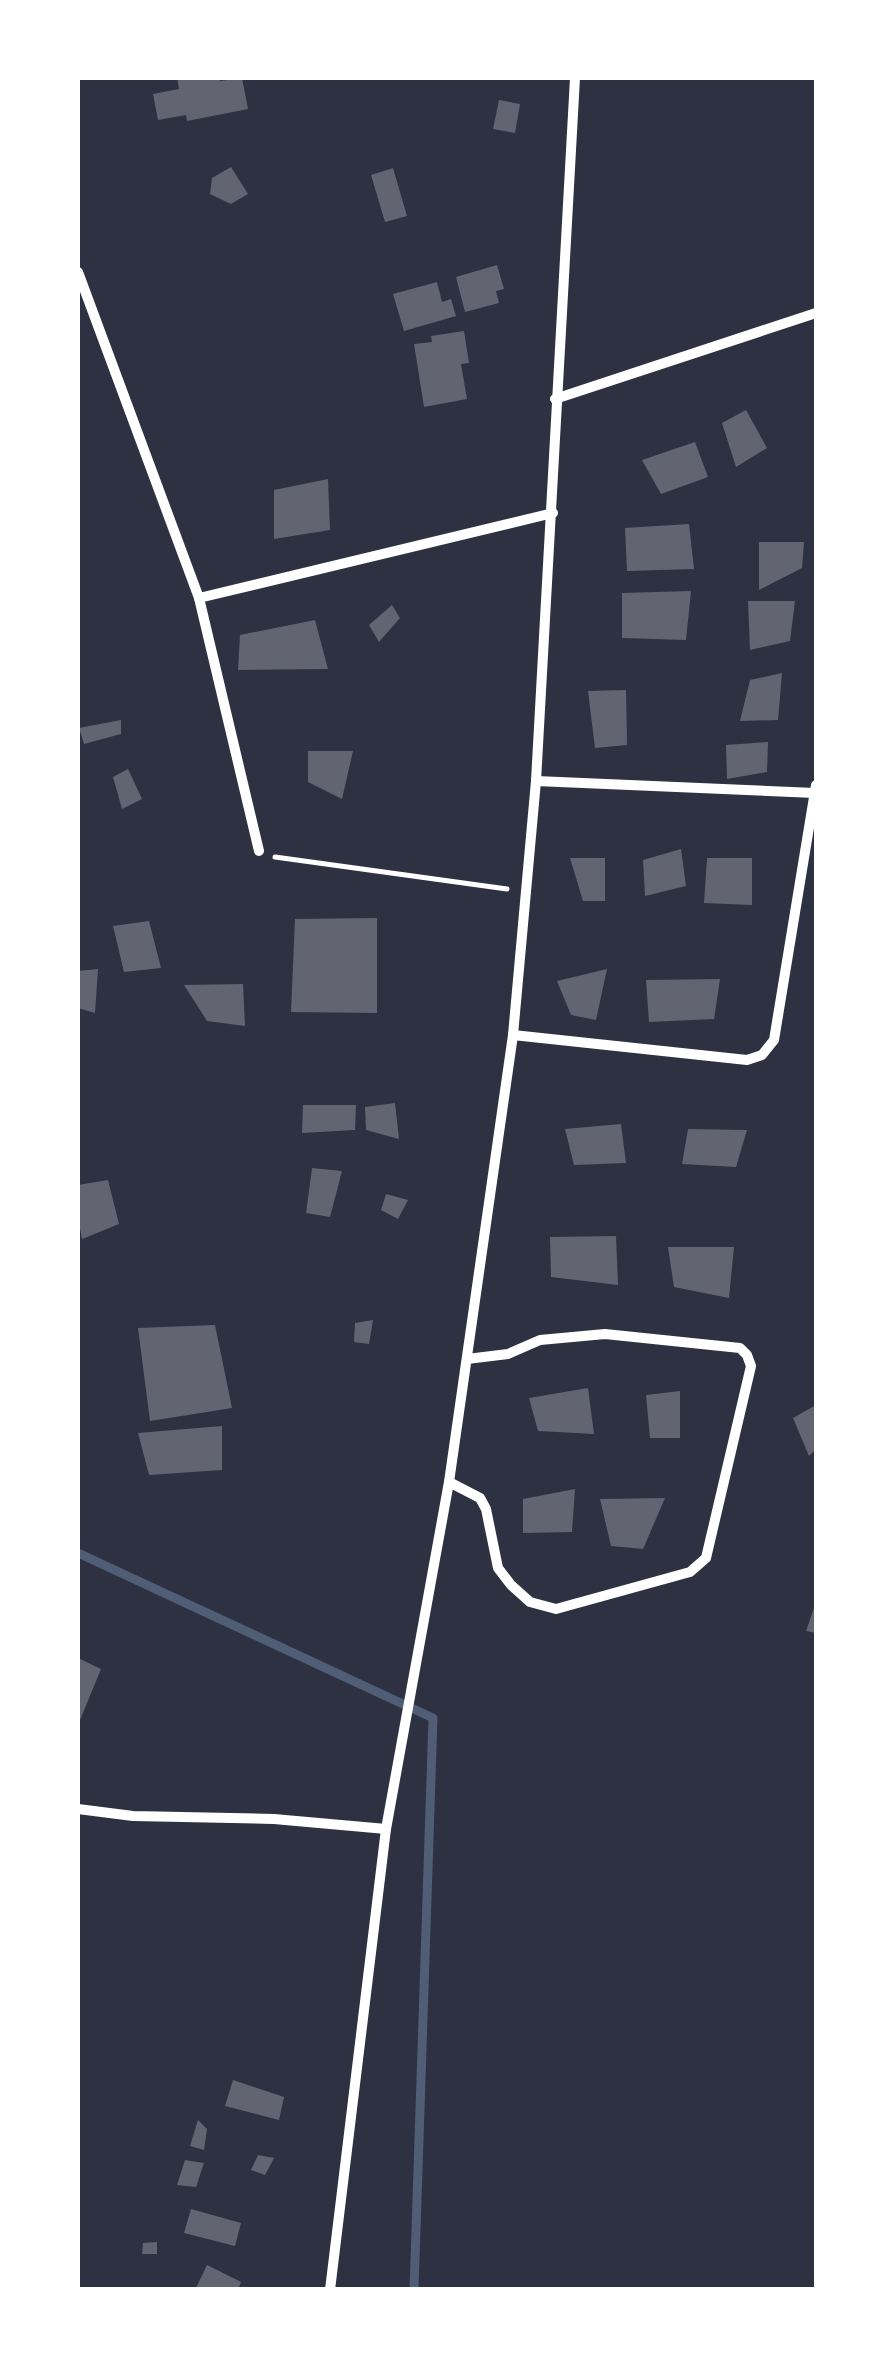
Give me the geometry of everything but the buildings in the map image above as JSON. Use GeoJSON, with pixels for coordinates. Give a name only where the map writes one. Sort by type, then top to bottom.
{"type":"FeatureCollection","features":[{"type":"Feature","properties":{"kind":"street"},"geometry":{"type":"LineString","coordinates":[[330,2290],[386,1829],[449,1482],[514,1035],[528,892],[553,513],[554,400],[574,78]]}},
{"type":"Feature","properties":{"kind":"street"},"geometry":{"type":"LineString","coordinates":[[78,272],[199,598],[259,851]]}},
{"type":"Feature","properties":{"kind":"street"},"geometry":{"type":"LineString","coordinates":[[554,400],[816,313]]}},
{"type":"Feature","properties":{"kind":"street"},"geometry":{"type":"LineString","coordinates":[[199,598],[553,513]]}},
{"type":"Feature","properties":{"kind":"street"},"geometry":{"type":"LineString","coordinates":[[514,1035],[747,1060],[762,1055],[774,1040],[816,789],[536,781]]}},
{"type":"Feature","properties":{"kind":"street"},"geometry":{"type":"LineString","coordinates":[[804,864],[816,864]]}},
{"type":"Feature","properties":{"kind":"street"},"geometry":{"type":"LineString","coordinates":[[449,1482],[480,1498],[486,1508],[498,1568],[530,1602],[556,1609],[690,1572],[706,1558],[750,1366],[740,1348],[605,1334],[540,1340],[508,1354],[467,1359]]}},
{"type":"Feature","properties":{"kind":"street"},"geometry":{"type":"LineString","coordinates":[[78,1809],[132,1816],[274,1820],[386,1829]]}},
{"type":"Feature","properties":{"kind":"path"},"geometry":{"type":"LineString","coordinates":[[259,851],[275,857],[528,892]]}},
{"type":"Feature","properties":{"kind":"waterway"},"geometry":{"type":"LineString","coordinates":[[78,1553],[433,1718],[414,2290]]}}]}
